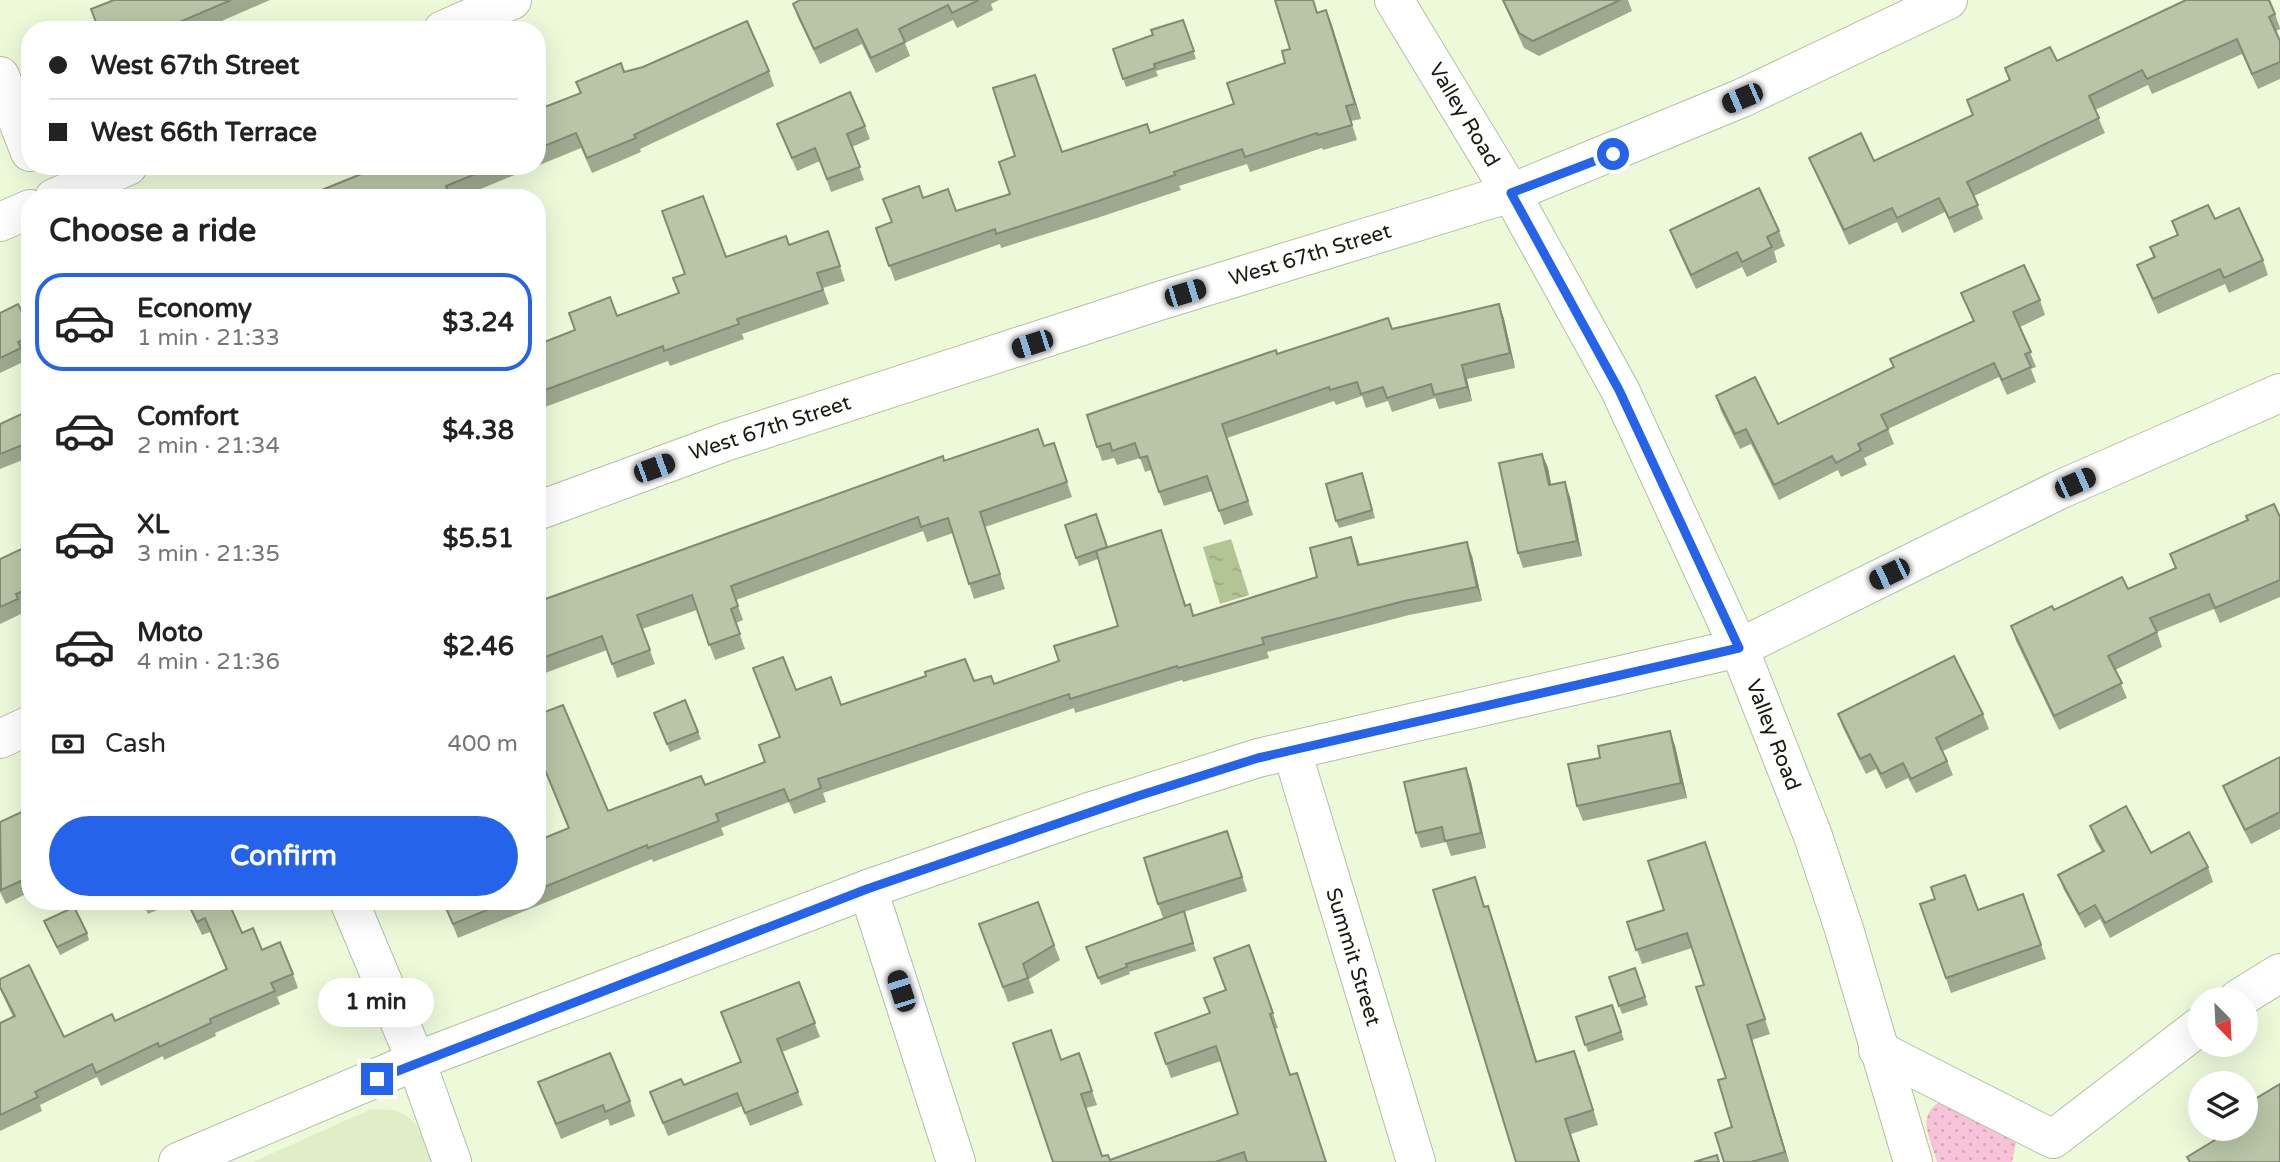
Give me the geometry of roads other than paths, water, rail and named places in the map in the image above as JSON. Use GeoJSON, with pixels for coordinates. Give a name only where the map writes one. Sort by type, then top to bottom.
{"type":"FeatureCollection","features":[{"type":"Feature","properties":{"kind":"street"},"geometry":{"type":"LineString","coordinates":[[464,21],[512,0]]}},
{"type":"Feature","properties":{"kind":"street","name":"Valley Road"},"geometry":{"type":"LineString","coordinates":[[1394,0],[1511,193],[1619,390],[1739,648],[1813,836],[1844,929],[1913,1162]]}},
{"type":"Feature","properties":{"kind":"street","name":"West 67th Street"},"geometry":{"type":"LineString","coordinates":[[546,509],[725,442],[1159,301],[1511,193],[1742,98],[1948,0]]}},
{"type":"Feature","properties":{"kind":"street"},"geometry":{"type":"LineString","coordinates":[[0,76],[21,129]]}},
{"type":"Feature","properties":{"kind":"street"},"geometry":{"type":"LineString","coordinates":[[75,189],[107,175]]}},
{"type":"Feature","properties":{"kind":"street"},"geometry":{"type":"LineString","coordinates":[[0,222],[21,213]]}},
{"type":"Feature","properties":{"kind":"street"},"geometry":{"type":"LineString","coordinates":[[178,1162],[416,1062],[867,889],[1093,811],[1258,758],[1739,648],[2059,491],[2280,393]]}},
{"type":"Feature","properties":{"kind":"street"},"geometry":{"type":"LineString","coordinates":[[0,739],[21,729]]}},
{"type":"Feature","properties":{"kind":"street","name":"Summit Street"},"geometry":{"type":"LineString","coordinates":[[1292,751],[1416,1162]]}},
{"type":"Feature","properties":{"kind":"street"},"geometry":{"type":"LineString","coordinates":[[867,889],[956,1162]]}},
{"type":"Feature","properties":{"kind":"street"},"geometry":{"type":"LineString","coordinates":[[353,910],[416,1062],[452,1162]]}},
{"type":"Feature","properties":{"kind":"street"},"geometry":{"type":"LineString","coordinates":[[2257,987],[2280,973]]}},
{"type":"Feature","properties":{"kind":"street"},"geometry":{"type":"LineString","coordinates":[[1878,1049],[2044,1151],[2188,1036]]}},
{"type":"Feature","properties":{"kind":"water"},"geometry":{"type":"Polygon","coordinates":[[[1231,539],[1249,595],[1220,604],[1203,547],[1231,539]]]}}]}
